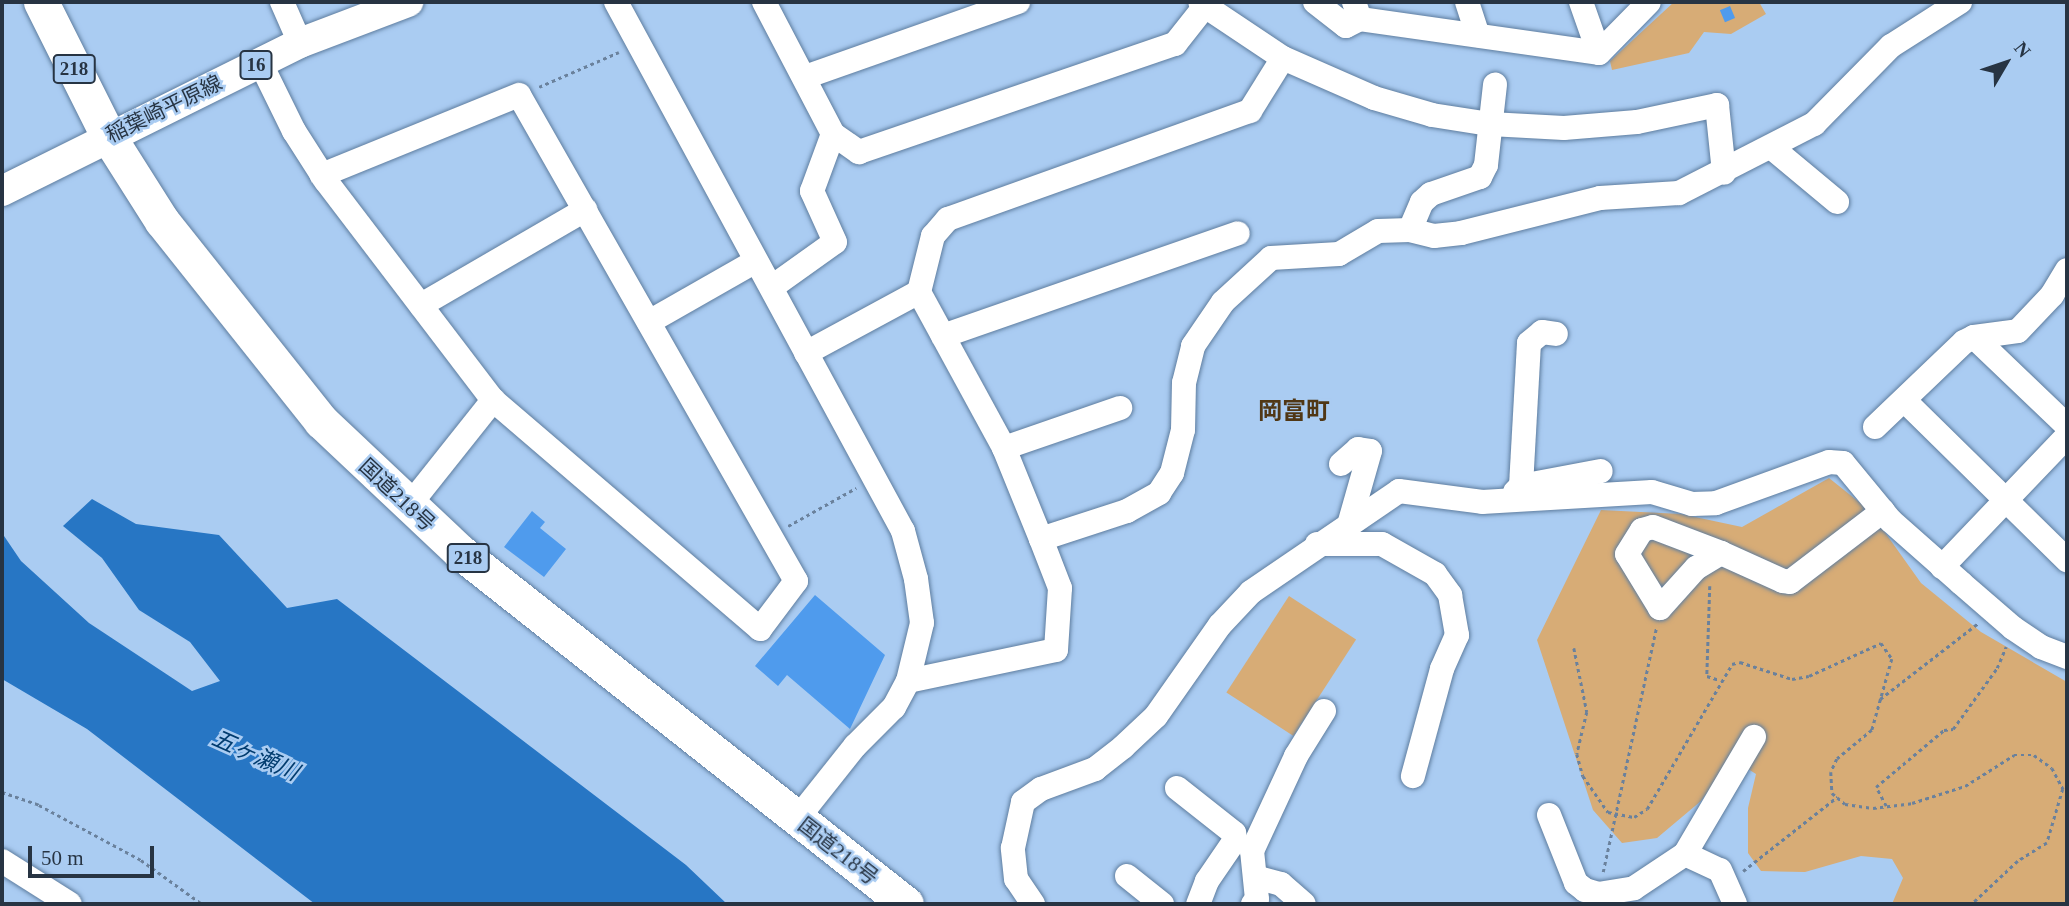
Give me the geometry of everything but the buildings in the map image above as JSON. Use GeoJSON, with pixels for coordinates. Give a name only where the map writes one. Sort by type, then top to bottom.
{"type":"FeatureCollection","features":[{"type":"Feature","properties":{"kind":"highway","name":"国道218号"},"geometry":{"type":"LineString","coordinates":[[41,2],[99,141],[283,377],[408,508],[906,904]]}},
{"type":"Feature","properties":{"kind":"main road","name":"稲葉崎平原線"},"geometry":{"type":"LineString","coordinates":[[2,191],[300,43],[408,2]]}},
{"type":"Feature","properties":{"kind":"street"},"geometry":{"type":"LineString","coordinates":[[282,2],[300,43]]}},
{"type":"Feature","properties":{"kind":"street"},"geometry":{"type":"LineString","coordinates":[[616,2],[903,531],[916,579],[922,623],[908,681],[894,707],[855,747],[797,819]]}},
{"type":"Feature","properties":{"kind":"street"},"geometry":{"type":"LineString","coordinates":[[764,2],[833,134],[859,152],[1175,44],[1202,4],[1283,58],[1374,98],[1490,124],[1564,128],[1637,122],[1717,105],[1724,173]]}},
{"type":"Feature","properties":{"kind":"street"},"geometry":{"type":"LineString","coordinates":[[805,77],[1018,2]]}},
{"type":"Feature","properties":{"kind":"street"},"geometry":{"type":"LineString","coordinates":[[1315,2],[1346,26],[1357,10],[1478,35],[1599,53]]}},
{"type":"Feature","properties":{"kind":"street"},"geometry":{"type":"LineString","coordinates":[[1467,2],[1478,35]]}},
{"type":"Feature","properties":{"kind":"street"},"geometry":{"type":"LineString","coordinates":[[1581,2],[1599,53]]}},
{"type":"Feature","properties":{"kind":"street"},"geometry":{"type":"LineString","coordinates":[[1599,53],[1649,2]]}},
{"type":"Feature","properties":{"kind":"street"},"geometry":{"type":"LineString","coordinates":[[1041,539],[1127,510],[1159,493],[1172,473],[1183,430],[1184,383],[1193,346],[1223,302],[1271,258],[1339,254],[1378,231],[1410,230],[1434,236],[1461,233],[1600,198],[1679,192],[1724,173],[1814,124],[1891,46],[1960,2]]}},
{"type":"Feature","properties":{"kind":"street"},"geometry":{"type":"LineString","coordinates":[[908,681],[1056,650],[1060,588],[1004,448],[919,292],[933,236],[948,219],[1250,111],[1283,58]]}},
{"type":"Feature","properties":{"kind":"street"},"geometry":{"type":"LineString","coordinates":[[260,62],[322,175],[493,400],[760,629],[796,581],[519,95],[322,175]]}},
{"type":"Feature","properties":{"kind":"street"},"geometry":{"type":"LineString","coordinates":[[1410,230],[1422,202],[1431,194],[1480,177],[1486,165],[1495,85]]}},
{"type":"Feature","properties":{"kind":"street"},"geometry":{"type":"LineString","coordinates":[[772,287],[835,242],[812,191],[833,134]]}},
{"type":"Feature","properties":{"kind":"street"},"geometry":{"type":"LineString","coordinates":[[1771,147],[1837,202]]}},
{"type":"Feature","properties":{"kind":"street"},"geometry":{"type":"LineString","coordinates":[[421,306],[585,210]]}},
{"type":"Feature","properties":{"kind":"street"},"geometry":{"type":"LineString","coordinates":[[943,336],[1238,233]]}},
{"type":"Feature","properties":{"kind":"street"},"geometry":{"type":"LineString","coordinates":[[649,322],[757,261]]}},
{"type":"Feature","properties":{"kind":"street"},"geometry":{"type":"LineString","coordinates":[[1875,427],[1906,402],[1974,337],[2018,331],[2052,295],[2067,270]]}},
{"type":"Feature","properties":{"kind":"street"},"geometry":{"type":"LineString","coordinates":[[807,353],[919,292]]}},
{"type":"Feature","properties":{"kind":"street"},"geometry":{"type":"LineString","coordinates":[[1514,493],[1529,343],[1542,332],[1556,334]]}},
{"type":"Feature","properties":{"kind":"street"},"geometry":{"type":"LineString","coordinates":[[1974,337],[2067,426]]}},
{"type":"Feature","properties":{"kind":"street"},"geometry":{"type":"LineString","coordinates":[[408,508],[493,400]]}},
{"type":"Feature","properties":{"kind":"street"},"geometry":{"type":"LineString","coordinates":[[1906,402],[2067,560]]}},
{"type":"Feature","properties":{"kind":"street"},"geometry":{"type":"LineString","coordinates":[[1004,448],[1120,408]]}},
{"type":"Feature","properties":{"kind":"street"},"geometry":{"type":"LineString","coordinates":[[1942,566],[2067,436]]}},
{"type":"Feature","properties":{"kind":"street"},"geometry":{"type":"LineString","coordinates":[[1340,464],[1357,449],[1370,451],[1350,521]]}},
{"type":"Feature","properties":{"kind":"street"},"geometry":{"type":"LineString","coordinates":[[1033,904],[1016,879],[1013,848],[1023,802],[1041,789],[1095,769],[1123,747],[1156,716],[1220,625],[1251,592],[1350,521],[1399,491],[1652,492],[1692,504],[1716,503],[1829,462],[1843,463],[1883,511],[2013,628],[2041,647],[2067,657]]}},
{"type":"Feature","properties":{"kind":"street"},"geometry":{"type":"LineString","coordinates":[[1514,493],[1601,471]]}},
{"type":"Feature","properties":{"kind":"street"},"geometry":{"type":"LineString","coordinates":[[1715,555],[1660,608],[1627,554],[1642,530],[1653,527],[1715,555],[1790,582],[1883,511]]}},
{"type":"Feature","properties":{"kind":"street"},"geometry":{"type":"LineString","coordinates":[[1317,544],[1382,544],[1435,574],[1450,595],[1457,635],[1442,669],[1413,776]]}},
{"type":"Feature","properties":{"kind":"street"},"geometry":{"type":"LineString","coordinates":[[1253,904],[1257,899],[1252,851],[1296,757],[1324,712]]}},
{"type":"Feature","properties":{"kind":"street"},"geometry":{"type":"LineString","coordinates":[[1549,815],[1576,883],[1598,894],[1634,888],[1685,854],[1755,737]]}},
{"type":"Feature","properties":{"kind":"street"},"geometry":{"type":"LineString","coordinates":[[1177,788],[1234,833],[1235,840],[1198,904]]}},
{"type":"Feature","properties":{"kind":"street"},"geometry":{"type":"LineString","coordinates":[[1685,854],[1720,870],[1731,894]]}},
{"type":"Feature","properties":{"kind":"street"},"geometry":{"type":"LineString","coordinates":[[2,861],[70,904]]}},
{"type":"Feature","properties":{"kind":"street"},"geometry":{"type":"LineString","coordinates":[[1128,876],[1162,904]]}},
{"type":"Feature","properties":{"kind":"street"},"geometry":{"type":"LineString","coordinates":[[1255,877],[1281,884],[1304,904]]}},
{"type":"Feature","properties":{"kind":"path"},"geometry":{"type":"LineString","coordinates":[[519,95],[639,44]]}},
{"type":"Feature","properties":{"kind":"path"},"geometry":{"type":"LineString","coordinates":[[770,536],[875,478]]}},
{"type":"Feature","properties":{"kind":"path"},"geometry":{"type":"LineString","coordinates":[[1715,555],[1707,676],[1719,680]]}},
{"type":"Feature","properties":{"kind":"path"},"geometry":{"type":"LineString","coordinates":[[1612,876],[1602,876],[1660,608]]}},
{"type":"Feature","properties":{"kind":"path"},"geometry":{"type":"LineString","coordinates":[[1879,699],[1994,611]]}},
{"type":"Feature","properties":{"kind":"path"},"geometry":{"type":"LineString","coordinates":[[1886,806],[1876,787],[1944,730],[1953,729],[1997,668],[2013,628]]}},
{"type":"Feature","properties":{"kind":"path"},"geometry":{"type":"LineString","coordinates":[[1574,648],[1587,712],[1577,754],[1593,792],[1615,815],[1634,817],[1647,809],[1708,711],[1719,680],[1726,669],[1740,662],[1775,677],[1809,676],[1881,643],[1892,659],[1868,737],[1837,759],[1831,772],[1832,793],[1845,804],[1886,806],[1912,803],[1965,786],[2014,755],[2034,755],[2052,768],[2063,789],[2047,843],[2018,861],[1972,904]]}},
{"type":"Feature","properties":{"kind":"path"},"geometry":{"type":"LineString","coordinates":[[2,792],[38,805],[141,860],[202,904]]}},
{"type":"Feature","properties":{"kind":"path"},"geometry":{"type":"LineString","coordinates":[[1731,894],[1838,797]]}},
{"type":"Feature","properties":{"kind":"shaded area"},"geometry":{"type":"Polygon","coordinates":[[[1674,2],[1759,2],[1766,14],[1731,34],[1704,32],[1689,53],[1612,70],[1610,61],[1674,2]]]}},
{"type":"Feature","properties":{"kind":"shaded area"},"geometry":{"type":"Polygon","coordinates":[[[1829,478],[1869,510],[1921,583],[1981,632],[2067,682],[2067,904],[1892,904],[1903,878],[1892,859],[1861,856],[1805,872],[1761,871],[1748,853],[1748,808],[1756,774],[1732,759],[1701,801],[1657,838],[1622,843],[1593,810],[1537,640],[1601,510],[1681,514],[1742,527],[1829,478]]]}},
{"type":"Feature","properties":{"kind":"shaded area"},"geometry":{"type":"Polygon","coordinates":[[[1289,596],[1356,640],[1293,736],[1226,692],[1289,596]]]}},
{"type":"Feature","properties":{"kind":"water","name":"五ヶ瀬川"},"geometry":{"type":"Polygon","coordinates":[[[92,499],[136,524],[219,535],[287,608],[337,599],[686,865],[727,904],[315,904],[87,729],[2,679],[2,533],[21,561],[89,623],[192,691],[220,681],[190,642],[139,610],[102,558],[63,526],[92,499]]]}},
{"type":"Feature","properties":{"kind":"district","name":"岡富町"},"geometry":{"type":"Point","coordinates":[1294,412]}}]}
